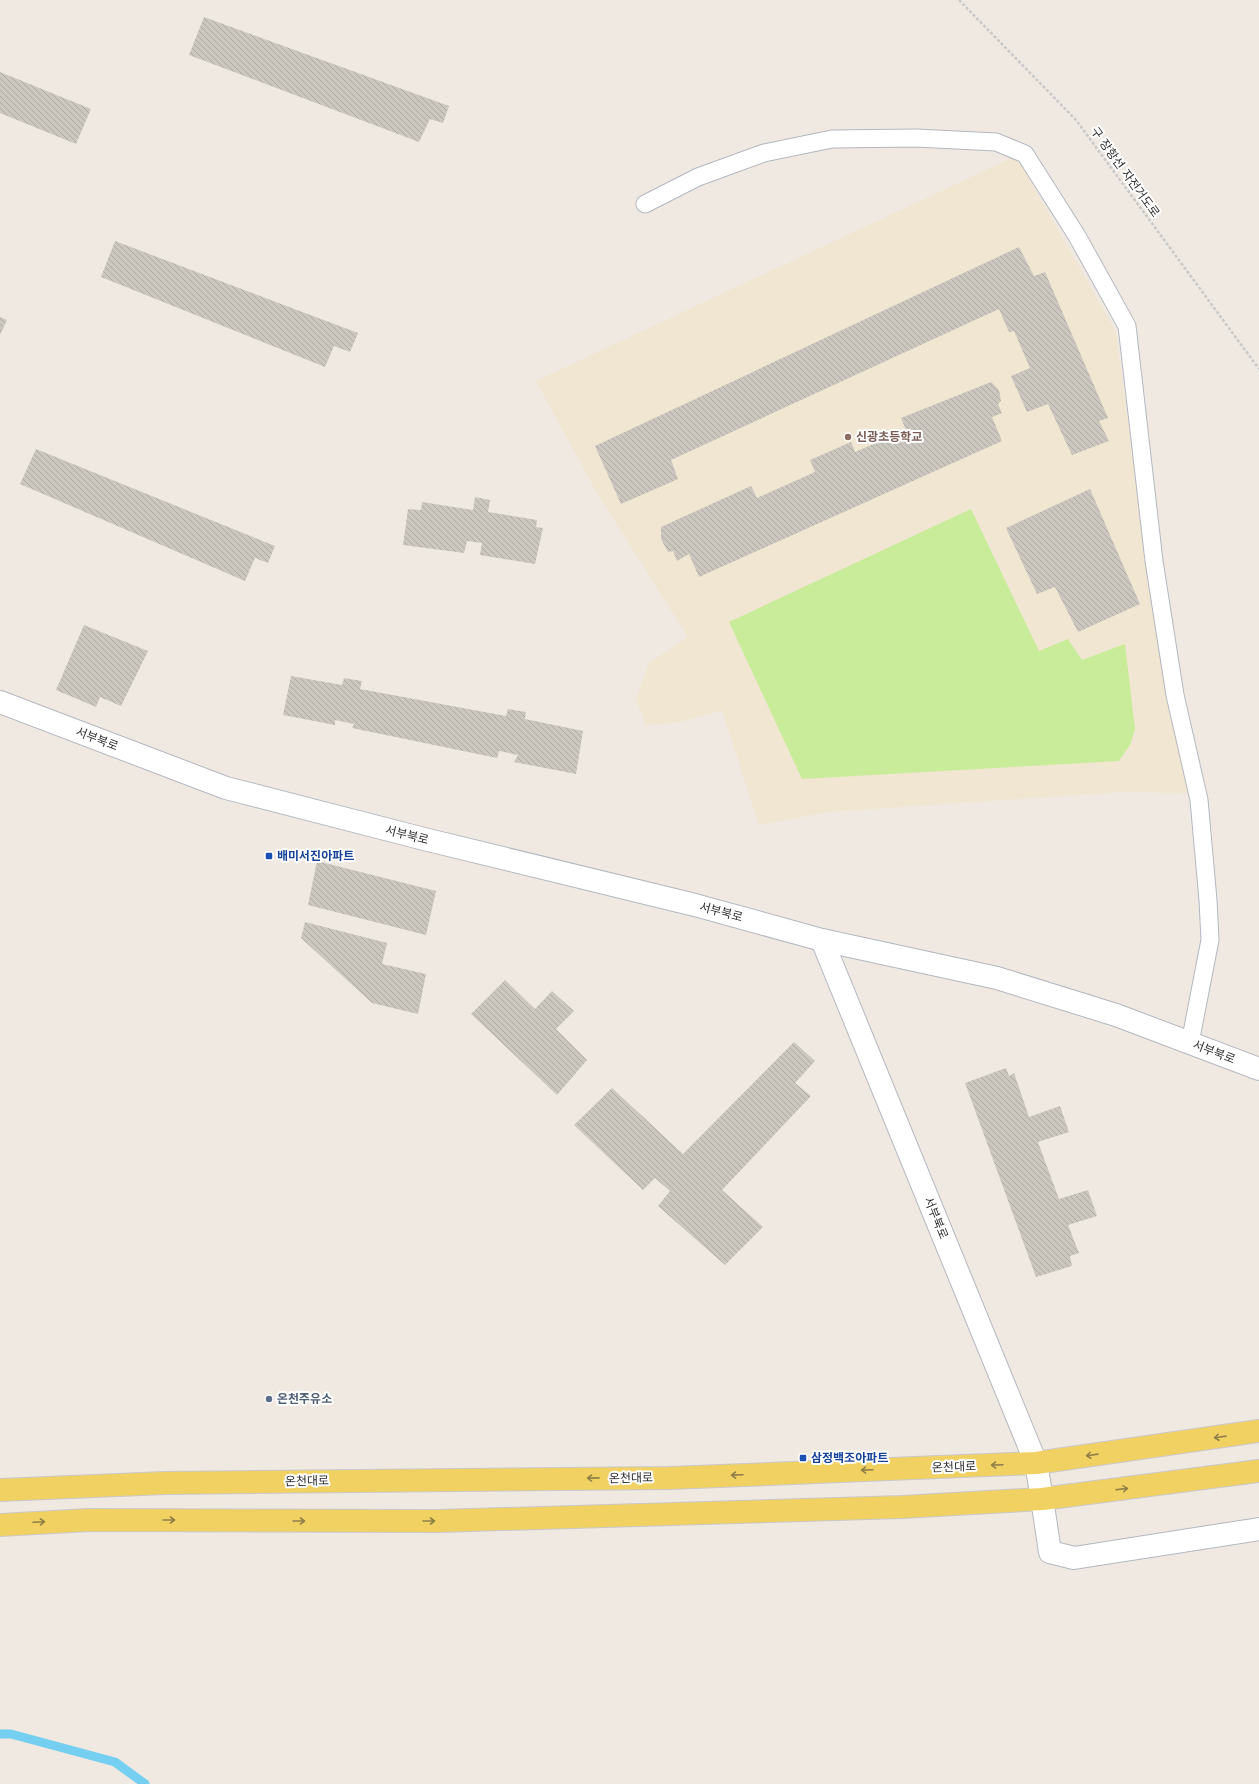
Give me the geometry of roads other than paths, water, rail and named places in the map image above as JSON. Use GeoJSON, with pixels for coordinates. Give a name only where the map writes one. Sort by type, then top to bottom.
{"type":"FeatureCollection","features":[{"type":"Feature","properties":{"kind":"main road","name":"온천대로"},"geometry":{"type":"LineString","coordinates":[[0,1490],[166,1483],[670,1478],[1036,1463],[1259,1431]]}},
{"type":"Feature","properties":{"kind":"main road"},"geometry":{"type":"LineString","coordinates":[[0,1525],[89,1520],[438,1521],[902,1507],[1042,1500],[1259,1471]]}},
{"type":"Feature","properties":{"kind":"street","name":"서부북로"},"geometry":{"type":"LineString","coordinates":[[0,702],[226,788],[424,839],[695,905],[822,940],[997,978],[1116,1015],[1259,1069]]}},
{"type":"Feature","properties":{"kind":"street","name":"서부북로"},"geometry":{"type":"LineString","coordinates":[[822,940],[1036,1463],[1050,1552],[1074,1558],[1259,1529]]}},
{"type":"Feature","properties":{"kind":"lane"},"geometry":{"type":"LineString","coordinates":[[645,204],[698,177],[764,153],[832,139],[916,138],[996,142],[1025,154],[1077,236],[1127,326],[1154,561],[1175,695],[1199,800],[1208,900],[1210,940],[1190,1043]]}},
{"type":"Feature","properties":{"kind":"waterway"},"geometry":{"type":"LineString","coordinates":[[0,1734],[11,1734],[115,1762],[145,1784]]}},
{"type":"Feature","properties":{"kind":"place","name":"신광초등학교"},"geometry":{"type":"Point","coordinates":[848,437]}},
{"type":"Feature","properties":{"kind":"place","name":"배미서진아파트"},"geometry":{"type":"Point","coordinates":[269,856]}},
{"type":"Feature","properties":{"kind":"place","name":"온천주유소"},"geometry":{"type":"Point","coordinates":[269,1399]}},
{"type":"Feature","properties":{"kind":"place","name":"삼정백조아파트"},"geometry":{"type":"Point","coordinates":[803,1458]}}]}
